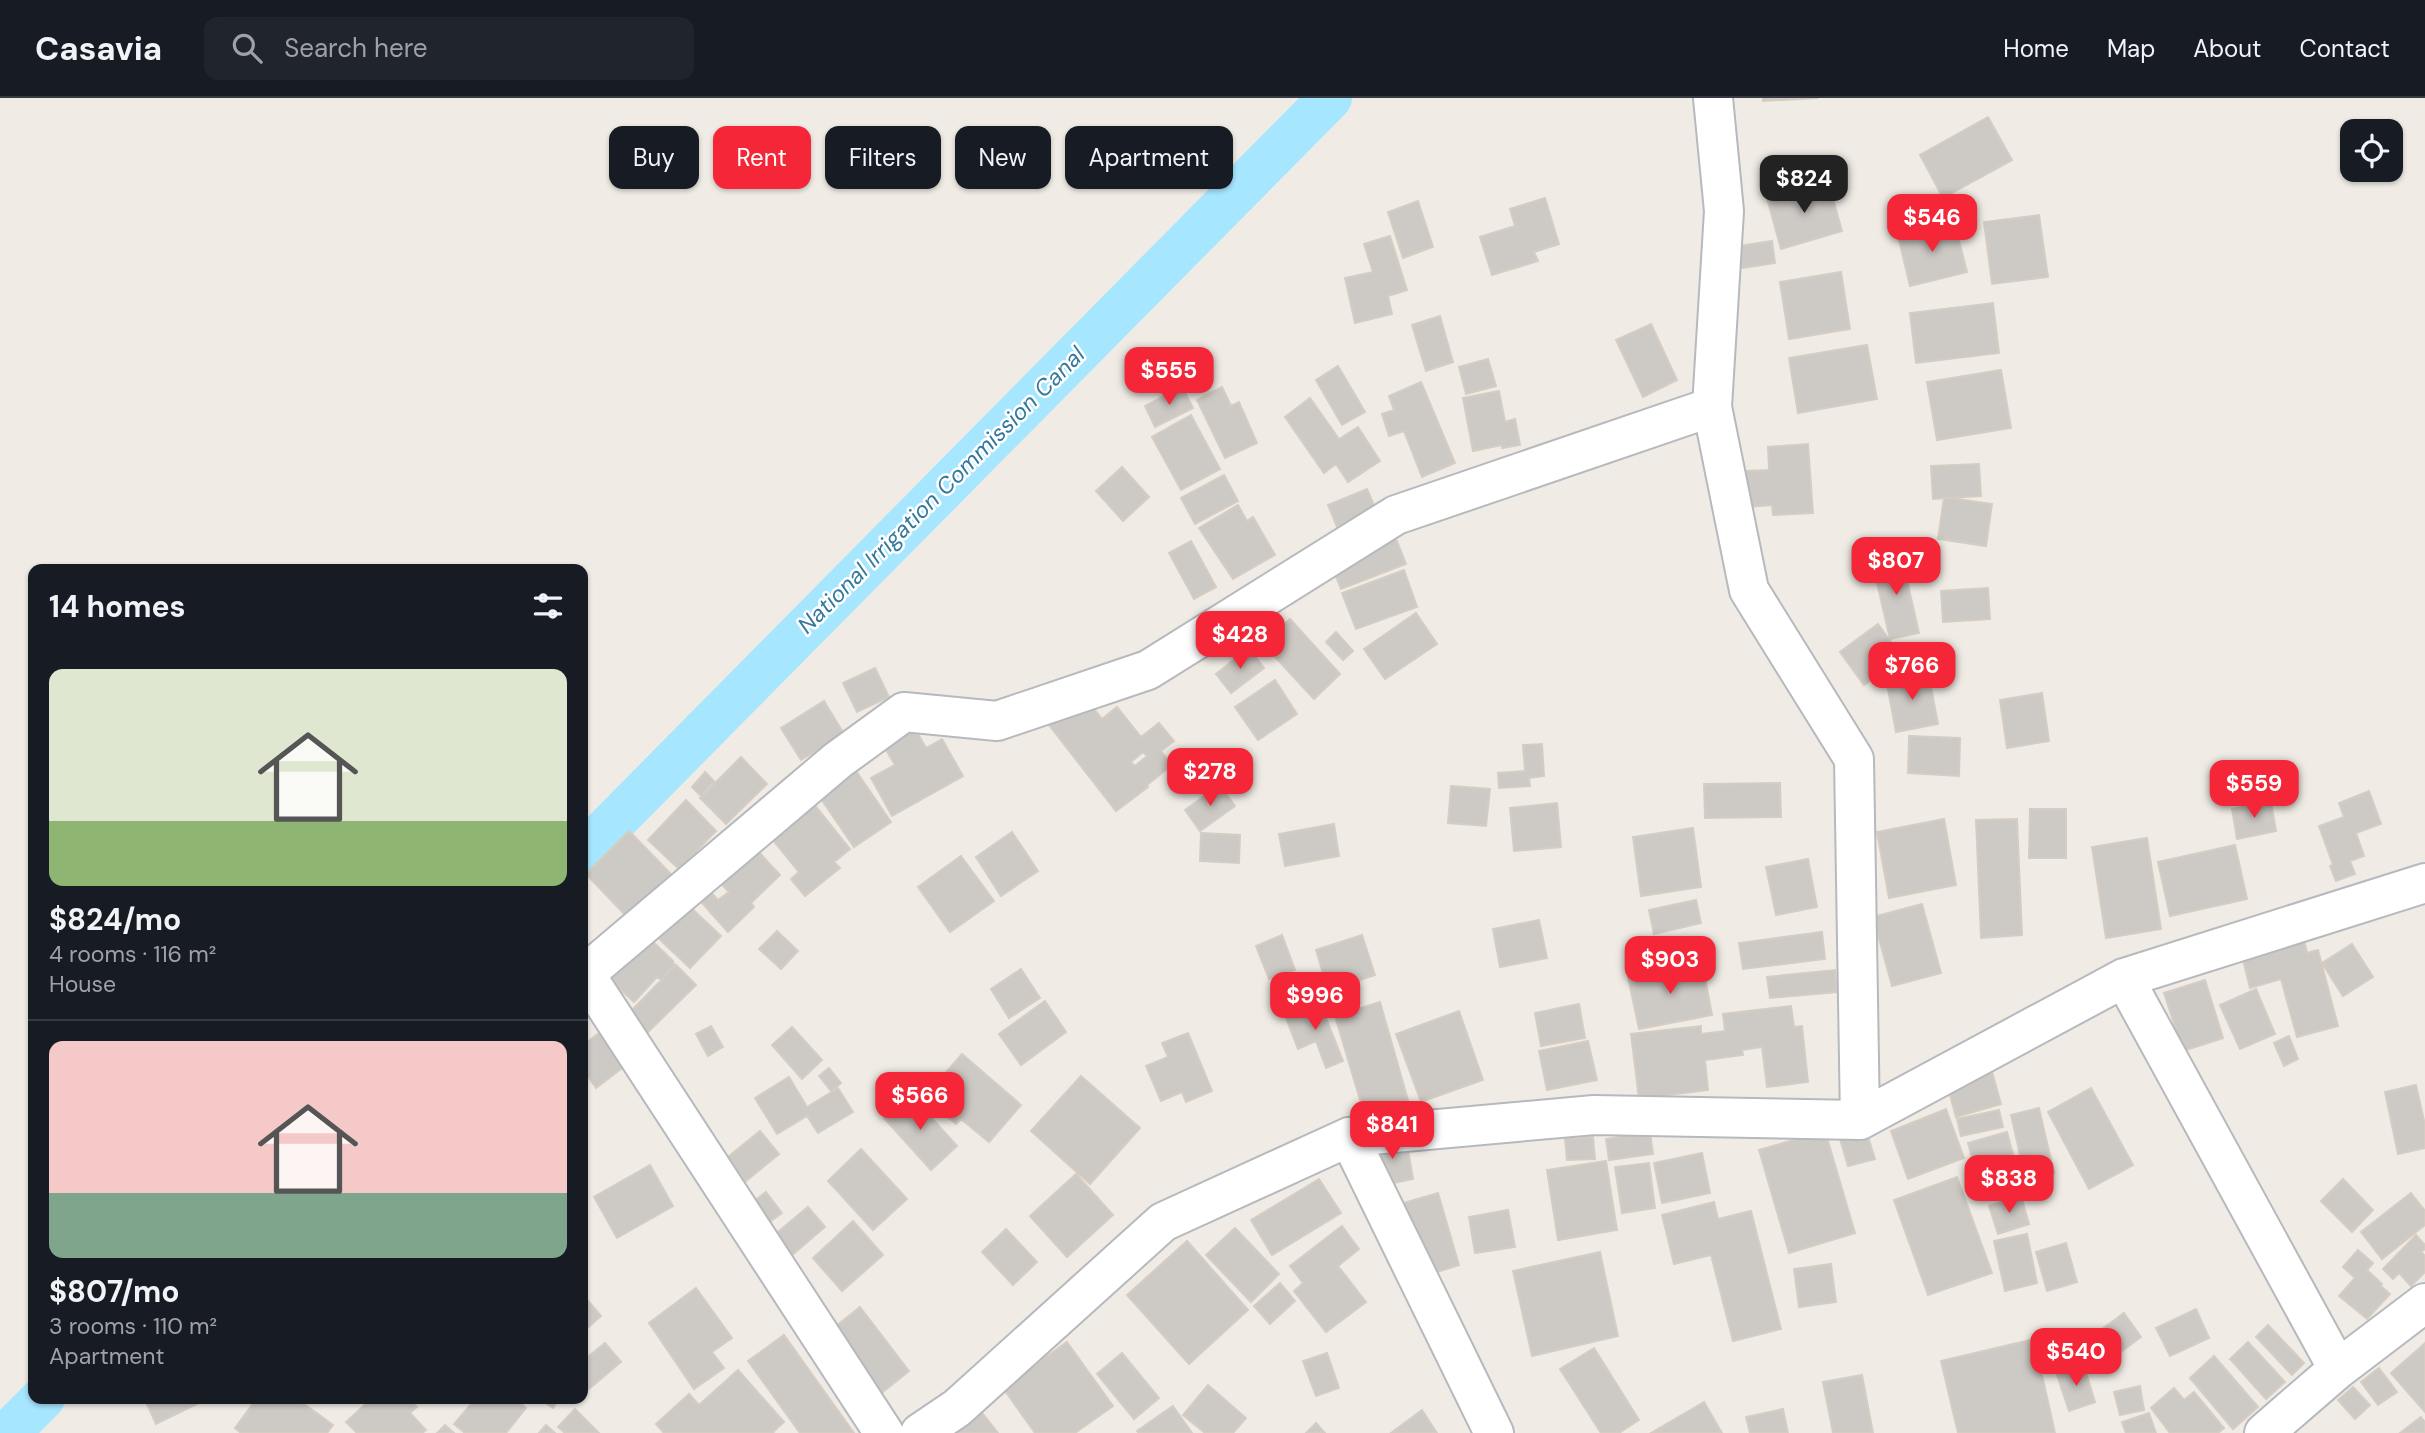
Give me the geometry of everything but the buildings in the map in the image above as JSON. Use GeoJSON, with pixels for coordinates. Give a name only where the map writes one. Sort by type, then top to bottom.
{"type":"FeatureCollection","features":[{"type":"Feature","properties":{"kind":"street"},"geometry":{"type":"LineString","coordinates":[[1713,98],[1724,211],[1712,407],[1749,590],[1854,759],[1860,1120]]}},
{"type":"Feature","properties":{"kind":"street"},"geometry":{"type":"LineString","coordinates":[[588,971],[838,760],[904,712],[997,721],[1148,670],[1396,515],[1712,407]]}},
{"type":"Feature","properties":{"kind":"street"},"geometry":{"type":"LineString","coordinates":[[920,1433],[957,1409],[1163,1222],[1349,1137],[1594,1115],[1860,1120],[2123,978],[2425,883]]}},
{"type":"Feature","properties":{"kind":"street"},"geometry":{"type":"LineString","coordinates":[[2123,978],[2338,1369]]}},
{"type":"Feature","properties":{"kind":"street"},"geometry":{"type":"LineString","coordinates":[[588,979],[884,1433]]}},
{"type":"Feature","properties":{"kind":"street"},"geometry":{"type":"LineString","coordinates":[[1349,1137],[1494,1433]]}},
{"type":"Feature","properties":{"kind":"street"},"geometry":{"type":"LineString","coordinates":[[2264,1433],[2338,1369],[2425,1303]]}},
{"type":"Feature","properties":{"kind":"waterway","name":"National Irrigation Commission Canal"},"geometry":{"type":"LineString","coordinates":[[588,848],[1330,98]]}},
{"type":"Feature","properties":{"kind":"waterway","name":"National Irrigation Commission Canal"},"geometry":{"type":"LineString","coordinates":[[8,1433],[37,1404]]}}]}
